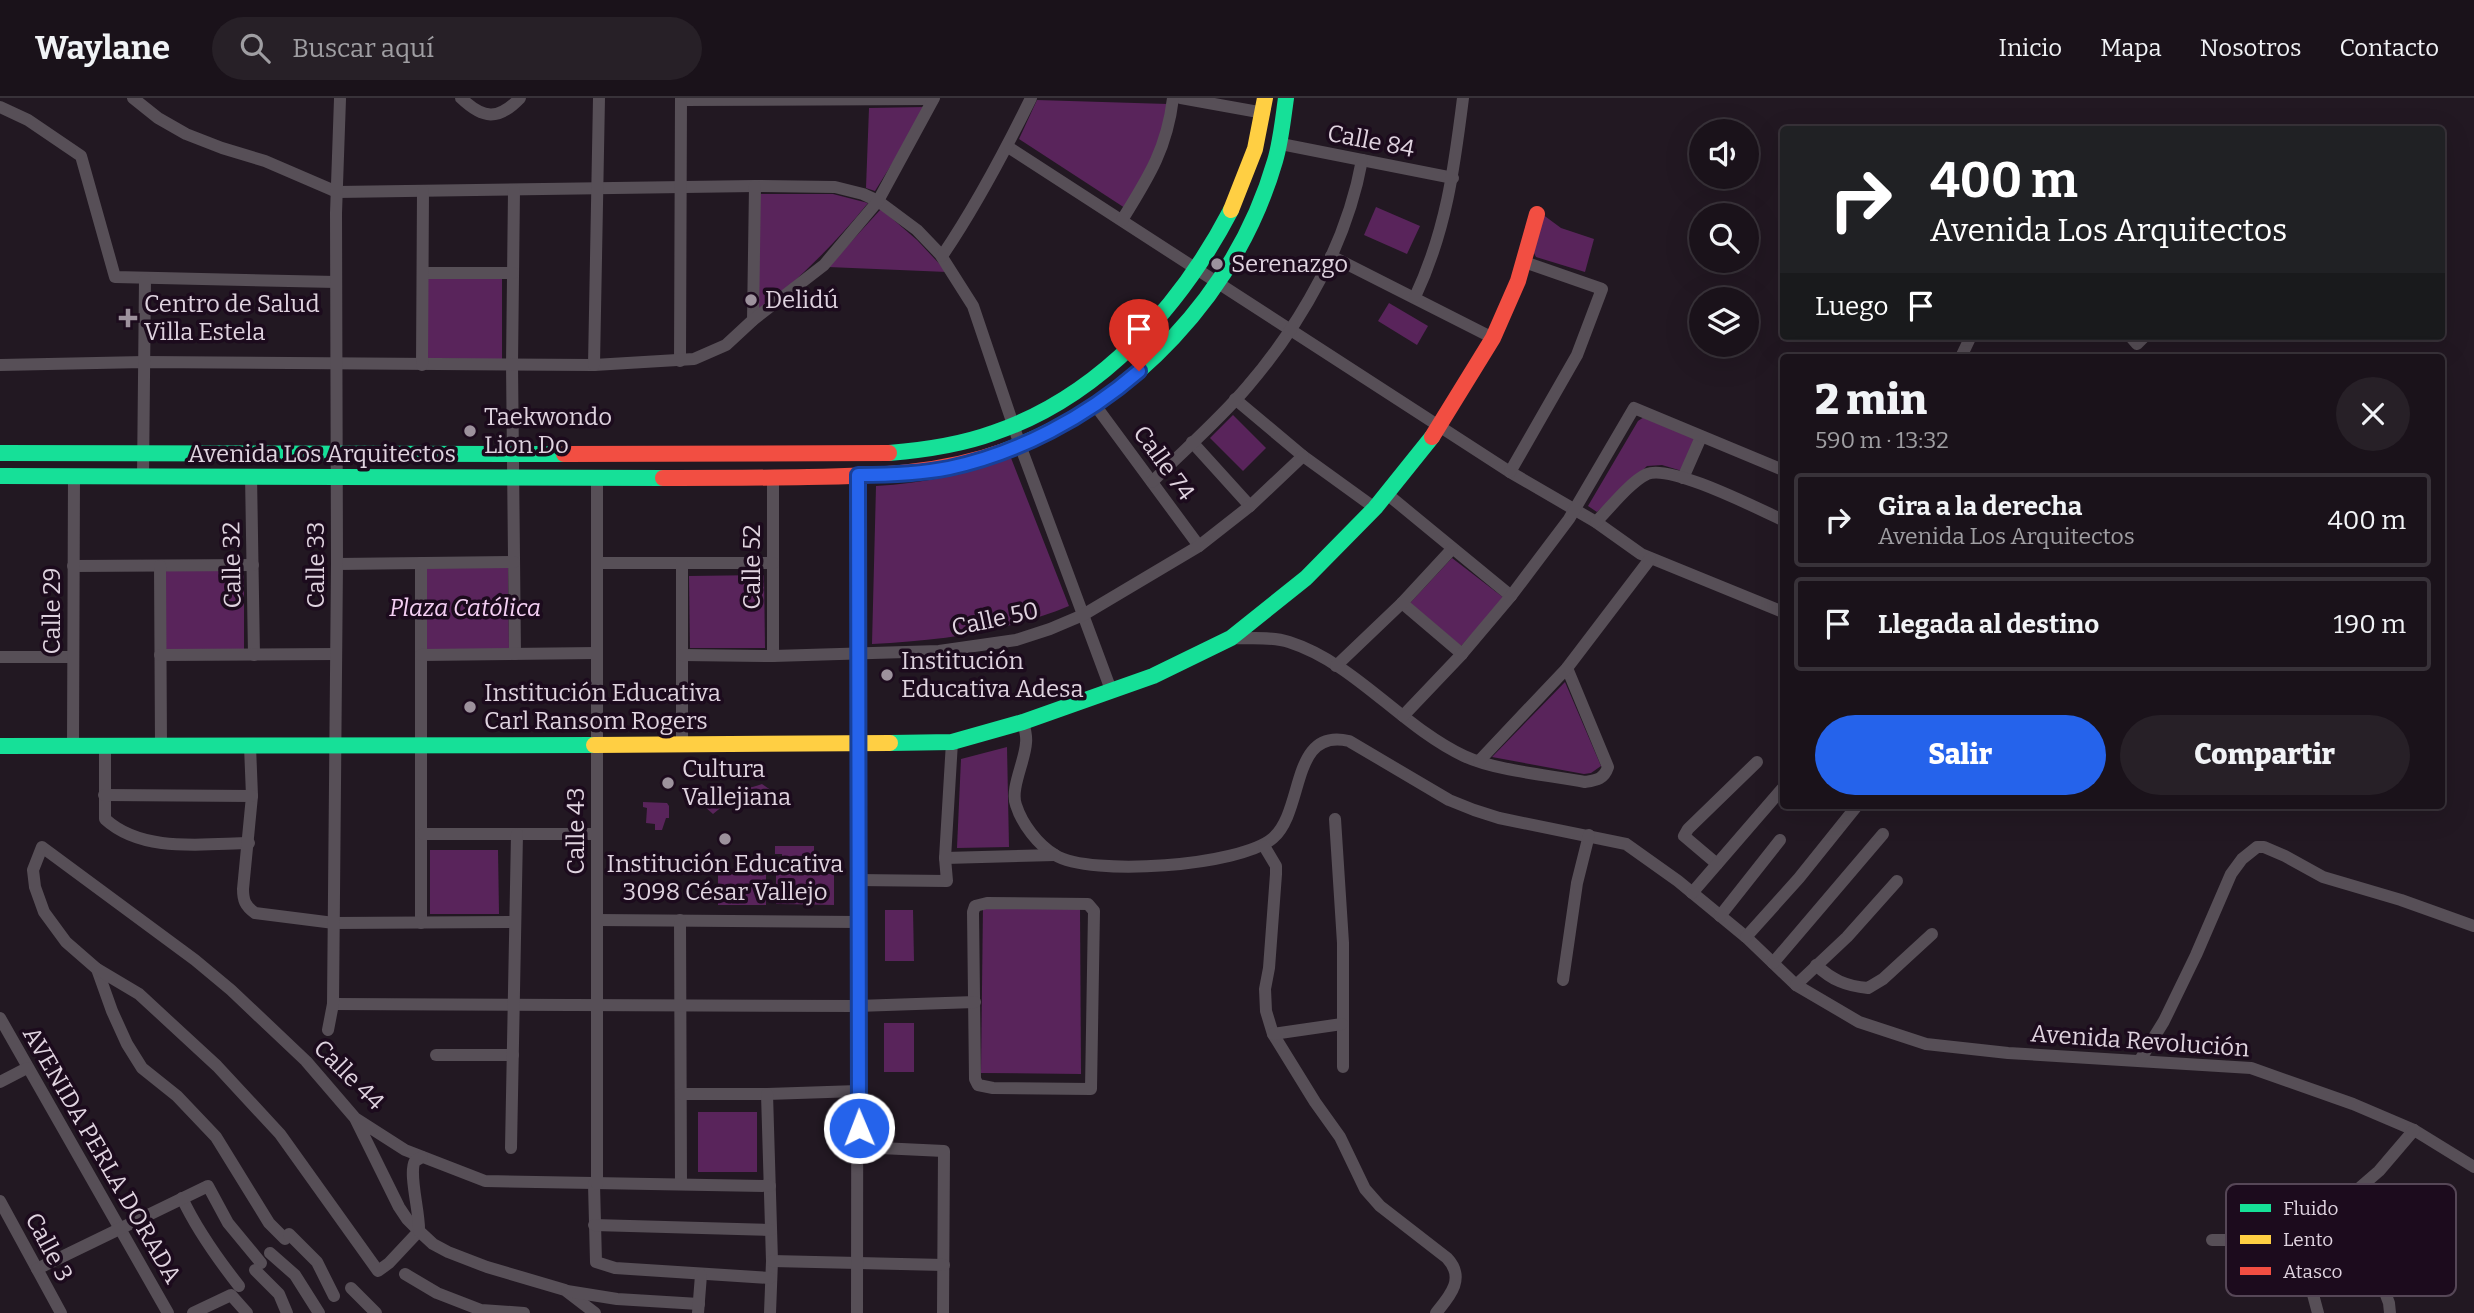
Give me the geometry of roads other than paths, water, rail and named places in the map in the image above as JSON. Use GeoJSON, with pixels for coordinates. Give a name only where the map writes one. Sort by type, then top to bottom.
{"type":"FeatureCollection","features":[{"type":"Feature","properties":{"kind":"main road","name":"Avenida Los Arquitectos"},"geometry":{"type":"LineString","coordinates":[[0,476],[773,478],[893,475],[974,462],[1020,445],[1095,405],[1128,381],[1169,344],[1218,284],[1252,225],[1281,145],[1286,98]]}},
{"type":"Feature","properties":{"kind":"main road","name":"Avenida Los Arquitectos"},"geometry":{"type":"LineString","coordinates":[[0,453],[900,453],[960,443],[1013,426],[1056,405],[1091,381],[1135,342],[1171,304],[1197,269],[1239,196],[1253,158],[1264,105]]}},
{"type":"Feature","properties":{"kind":"main road"},"geometry":{"type":"LineString","coordinates":[[0,746],[951,742],[1023,722],[1153,676],[1231,638],[1306,578],[1375,508],[1440,426],[1493,338],[1524,262],[1537,215]]}},
{"type":"Feature","properties":{"kind":"street"},"geometry":{"type":"LineString","coordinates":[[133,98],[158,118],[186,134],[265,161],[337,192],[835,187],[878,201],[917,230],[942,256],[962,285],[981,325],[1013,426],[1111,690]]}},
{"type":"Feature","properties":{"kind":"street"},"geometry":{"type":"LineString","coordinates":[[461,98],[477,112],[490,116],[504,112],[520,98]]}},
{"type":"Feature","properties":{"kind":"street"},"geometry":{"type":"LineString","coordinates":[[594,365],[598,98]]}},
{"type":"Feature","properties":{"kind":"street"},"geometry":{"type":"LineString","coordinates":[[942,256],[968,218],[1008,147],[1031,98]]}},
{"type":"Feature","properties":{"kind":"street"},"geometry":{"type":"LineString","coordinates":[[1122,220],[1156,164],[1171,122],[1174,98]]}},
{"type":"Feature","properties":{"kind":"street"},"geometry":{"type":"LineString","coordinates":[[1181,98],[1264,105]]}},
{"type":"Feature","properties":{"kind":"street"},"geometry":{"type":"LineString","coordinates":[[1415,297],[1436,250],[1453,178],[1463,98]]}},
{"type":"Feature","properties":{"kind":"street","name":"Calle 33"},"geometry":{"type":"LineString","coordinates":[[328,1030],[333,1004],[337,564],[336,282],[340,99]]}},
{"type":"Feature","properties":{"kind":"street"},"geometry":{"type":"LineString","coordinates":[[0,365],[144,362],[594,365],[680,361],[694,359],[726,345],[753,320],[824,265],[878,201],[934,99],[681,99],[680,361]]}},
{"type":"Feature","properties":{"kind":"street"},"geometry":{"type":"LineString","coordinates":[[0,107],[28,120],[82,156],[114,275],[118,279],[336,282]]}},
{"type":"Feature","properties":{"kind":"street","name":"Calle 84"},"geometry":{"type":"LineString","coordinates":[[1281,145],[1453,178]]}},
{"type":"Feature","properties":{"kind":"street"},"geometry":{"type":"LineString","coordinates":[[1008,147],[1510,472],[1596,522],[1650,559],[1780,611]]}},
{"type":"Feature","properties":{"kind":"street"},"geometry":{"type":"LineString","coordinates":[[1152,482],[1247,387],[1309,300],[1349,214],[1362,160]]}},
{"type":"Feature","properties":{"kind":"street"},"geometry":{"type":"LineString","coordinates":[[753,320],[755,186]]}},
{"type":"Feature","properties":{"kind":"street"},"geometry":{"type":"LineString","coordinates":[[514,190],[512,364],[515,654]]}},
{"type":"Feature","properties":{"kind":"street"},"geometry":{"type":"LineString","coordinates":[[422,365],[423,191]]}},
{"type":"Feature","properties":{"kind":"street"},"geometry":{"type":"LineString","coordinates":[[1331,256],[1493,338]]}},
{"type":"Feature","properties":{"kind":"street"},"geometry":{"type":"LineString","coordinates":[[1510,472],[1577,355],[1602,289],[1524,262]]}},
{"type":"Feature","properties":{"kind":"street"},"geometry":{"type":"LineString","coordinates":[[422,273],[513,273]]}},
{"type":"Feature","properties":{"kind":"street"},"geometry":{"type":"LineString","coordinates":[[143,476],[145,279]]}},
{"type":"Feature","properties":{"kind":"street"},"geometry":{"type":"LineString","coordinates":[[1235,399],[1303,456],[1375,508]]}},
{"type":"Feature","properties":{"kind":"street","name":"Calle 74"},"geometry":{"type":"LineString","coordinates":[[1095,405],[1199,546]]}},
{"type":"Feature","properties":{"kind":"street"},"geometry":{"type":"LineString","coordinates":[[1403,716],[1462,654],[1511,596],[1576,510],[1634,408],[1780,469]]}},
{"type":"Feature","properties":{"kind":"street"},"geometry":{"type":"LineString","coordinates":[[1683,478],[1701,437]]}},
{"type":"Feature","properties":{"kind":"street"},"geometry":{"type":"LineString","coordinates":[[1192,442],[1250,506]]}},
{"type":"Feature","properties":{"kind":"street","name":"Calle 50"},"geometry":{"type":"LineString","coordinates":[[682,655],[774,656],[939,651],[1017,640],[1083,615],[1199,546],[1250,506],[1303,456]]}},
{"type":"Feature","properties":{"kind":"street"},"geometry":{"type":"LineString","coordinates":[[1596,522],[1637,481],[1648,474],[1660,472],[1683,478],[1780,519]]}},
{"type":"Feature","properties":{"kind":"street","name":"Calle 32"},"geometry":{"type":"LineString","coordinates":[[251,475],[254,655]]}},
{"type":"Feature","properties":{"kind":"street"},"geometry":{"type":"LineString","coordinates":[[857,1313],[858,475]]}},
{"type":"Feature","properties":{"kind":"street","name":"Calle 29"},"geometry":{"type":"LineString","coordinates":[[73,746],[74,476]]}},
{"type":"Feature","properties":{"kind":"street","name":"Calle 52"},"geometry":{"type":"LineString","coordinates":[[773,478],[774,656]]}},
{"type":"Feature","properties":{"kind":"street","name":"Calle 43"},"geometry":{"type":"LineString","coordinates":[[597,479],[596,1262],[615,1268],[701,1275]]}},
{"type":"Feature","properties":{"kind":"street"},"geometry":{"type":"LineString","coordinates":[[1387,494],[1511,596]]}},
{"type":"Feature","properties":{"kind":"street"},"geometry":{"type":"LineString","coordinates":[[1336,666],[1402,603],[1452,549]]}},
{"type":"Feature","properties":{"kind":"street"},"geometry":{"type":"LineString","coordinates":[[1479,761],[1567,668],[1650,559]]}},
{"type":"Feature","properties":{"kind":"street"},"geometry":{"type":"LineString","coordinates":[[337,564],[514,562]]}},
{"type":"Feature","properties":{"kind":"street"},"geometry":{"type":"LineString","coordinates":[[597,562],[773,563]]}},
{"type":"Feature","properties":{"kind":"street"},"geometry":{"type":"LineString","coordinates":[[421,563],[421,923]]}},
{"type":"Feature","properties":{"kind":"street"},"geometry":{"type":"LineString","coordinates":[[682,563],[682,745]]}},
{"type":"Feature","properties":{"kind":"street"},"geometry":{"type":"LineString","coordinates":[[73,566],[253,565]]}},
{"type":"Feature","properties":{"kind":"street"},"geometry":{"type":"LineString","coordinates":[[160,566],[161,746]]}},
{"type":"Feature","properties":{"kind":"street"},"geometry":{"type":"LineString","coordinates":[[1402,603],[1462,654]]}},
{"type":"Feature","properties":{"kind":"street"},"geometry":{"type":"LineString","coordinates":[[1231,638],[1290,642],[1314,652],[1457,752],[1479,761],[1585,782],[1597,780],[1606,775],[1608,767],[1567,668]]}},
{"type":"Feature","properties":{"kind":"street"},"geometry":{"type":"LineString","coordinates":[[421,656],[597,653]]}},
{"type":"Feature","properties":{"kind":"street"},"geometry":{"type":"LineString","coordinates":[[160,655],[336,654]]}},
{"type":"Feature","properties":{"kind":"street"},"geometry":{"type":"LineString","coordinates":[[0,657],[73,657]]}},
{"type":"Feature","properties":{"kind":"street"},"geometry":{"type":"LineString","coordinates":[[1023,722],[1026,745],[1014,802],[1027,826],[1055,855],[1068,861],[1104,865],[1180,864],[1219,860],[1264,846],[1276,866],[1269,968],[1265,989],[1266,1011],[1273,1034],[1340,1137],[1365,1189],[1380,1206],[1447,1258],[1454,1267],[1455,1286],[1436,1313]]}},
{"type":"Feature","properties":{"kind":"street","name":"Avenida Revolución"},"geometry":{"type":"LineString","coordinates":[[1264,846],[1284,825],[1307,758],[1321,742],[1336,738],[1349,741],[1449,800],[1474,810],[1499,818],[1626,844],[1746,937],[1796,985],[1859,1022],[1926,1044],[2008,1053],[2251,1068],[2353,1104],[2414,1130],[2474,1167]]}},
{"type":"Feature","properties":{"kind":"street"},"geometry":{"type":"LineString","coordinates":[[857,880],[947,881],[945,858],[951,742]]}},
{"type":"Feature","properties":{"kind":"street"},"geometry":{"type":"LineString","coordinates":[[105,746],[105,819],[117,829],[148,840],[189,844],[248,843]]}},
{"type":"Feature","properties":{"kind":"street"},"geometry":{"type":"LineString","coordinates":[[250,746],[252,796],[243,897],[255,913],[334,923],[516,922]]}},
{"type":"Feature","properties":{"kind":"street"},"geometry":{"type":"LineString","coordinates":[[1717,864],[1684,836],[1757,762]]}},
{"type":"Feature","properties":{"kind":"street"},"geometry":{"type":"LineString","coordinates":[[1692,893],[1780,791]]}},
{"type":"Feature","properties":{"kind":"street"},"geometry":{"type":"LineString","coordinates":[[104,795],[252,796]]}},
{"type":"Feature","properties":{"kind":"street"},"geometry":{"type":"LineString","coordinates":[[1746,937],[1799,878],[1854,809]]}},
{"type":"Feature","properties":{"kind":"street"},"geometry":{"type":"LineString","coordinates":[[1335,819],[1343,943],[1343,1067]]}},
{"type":"Feature","properties":{"kind":"street"},"geometry":{"type":"LineString","coordinates":[[423,834],[597,834]]}},
{"type":"Feature","properties":{"kind":"street"},"geometry":{"type":"LineString","coordinates":[[511,1148],[517,834]]}},
{"type":"Feature","properties":{"kind":"street"},"geometry":{"type":"LineString","coordinates":[[1773,963],[1883,834]]}},
{"type":"Feature","properties":{"kind":"street"},"geometry":{"type":"LineString","coordinates":[[1563,980],[1577,883],[1589,835]]}},
{"type":"Feature","properties":{"kind":"street"},"geometry":{"type":"LineString","coordinates":[[1720,916],[1780,840]]}},
{"type":"Feature","properties":{"kind":"street","name":"Calle 44"},"geometry":{"type":"LineString","coordinates":[[97,969],[66,942],[44,912],[35,887],[33,870],[42,847],[195,960],[231,990],[306,1061],[355,1118],[405,1150],[485,1181],[769,1186]]}},
{"type":"Feature","properties":{"kind":"street"},"geometry":{"type":"LineString","coordinates":[[2140,1060],[2164,1021],[2231,874],[2242,859],[2257,847],[2286,856],[2323,877],[2401,900],[2474,926]]}},
{"type":"Feature","properties":{"kind":"street"},"geometry":{"type":"LineString","coordinates":[[945,858],[1055,855]]}},
{"type":"Feature","properties":{"kind":"street"},"geometry":{"type":"LineString","coordinates":[[1796,985],[1847,937],[1898,881]]}},
{"type":"Feature","properties":{"kind":"street"},"geometry":{"type":"LineString","coordinates":[[987,903],[1088,904],[1092,907],[1091,1089],[993,1088],[978,1085],[975,1079],[975,1002],[975,906],[987,903]]}},
{"type":"Feature","properties":{"kind":"street"},"geometry":{"type":"LineString","coordinates":[[597,920],[857,922]]}},
{"type":"Feature","properties":{"kind":"street"},"geometry":{"type":"LineString","coordinates":[[680,920],[681,1184]]}},
{"type":"Feature","properties":{"kind":"street"},"geometry":{"type":"LineString","coordinates":[[1815,965],[1840,984],[1868,988],[1883,979],[1932,934]]}},
{"type":"Feature","properties":{"kind":"street"},"geometry":{"type":"LineString","coordinates":[[97,969],[139,994],[217,1066],[280,1134],[378,1271],[419,1231],[418,1204],[411,1173],[415,1161],[422,1157]]}},
{"type":"Feature","properties":{"kind":"street"},"geometry":{"type":"LineString","coordinates":[[97,969],[111,1011],[142,1068],[177,1096],[216,1137],[269,1223],[317,1262],[334,1296]]}},
{"type":"Feature","properties":{"kind":"street"},"geometry":{"type":"LineString","coordinates":[[333,1004],[857,1006],[975,1002]]}},
{"type":"Feature","properties":{"kind":"street","name":"AVENIDA PERLA DORADA"},"geometry":{"type":"LineString","coordinates":[[0,1018],[168,1313]]}},
{"type":"Feature","properties":{"kind":"street"},"geometry":{"type":"LineString","coordinates":[[1273,1034],[1342,1024]]}},
{"type":"Feature","properties":{"kind":"street"},"geometry":{"type":"LineString","coordinates":[[436,1055],[513,1055]]}},
{"type":"Feature","properties":{"kind":"street"},"geometry":{"type":"LineString","coordinates":[[0,1082],[27,1068]]}},
{"type":"Feature","properties":{"kind":"street"},"geometry":{"type":"LineString","coordinates":[[681,1094],[858,1090]]}},
{"type":"Feature","properties":{"kind":"street"},"geometry":{"type":"LineString","coordinates":[[767,1094],[772,1261],[770,1313]]}},
{"type":"Feature","properties":{"kind":"street"},"geometry":{"type":"LineString","coordinates":[[355,1118],[407,1219],[433,1244],[448,1252],[487,1267],[565,1290],[698,1308],[701,1275],[770,1278]]}},
{"type":"Feature","properties":{"kind":"street"},"geometry":{"type":"LineString","coordinates":[[2363,1184],[2379,1171],[2414,1130]]}},
{"type":"Feature","properties":{"kind":"street"},"geometry":{"type":"LineString","coordinates":[[859,1147],[944,1151],[943,1313]]}},
{"type":"Feature","properties":{"kind":"street"},"geometry":{"type":"LineString","coordinates":[[37,1269],[208,1186],[228,1223],[262,1262],[287,1313]]}},
{"type":"Feature","properties":{"kind":"street"},"geometry":{"type":"LineString","coordinates":[[182,1198],[192,1221],[239,1286]]}},
{"type":"Feature","properties":{"kind":"street","name":"Calle 3"},"geometry":{"type":"LineString","coordinates":[[0,1201],[61,1313]]}},
{"type":"Feature","properties":{"kind":"street"},"geometry":{"type":"LineString","coordinates":[[594,1225],[771,1230]]}},
{"type":"Feature","properties":{"kind":"street"},"geometry":{"type":"LineString","coordinates":[[2212,1240],[2226,1240]]}},
{"type":"Feature","properties":{"kind":"street"},"geometry":{"type":"LineString","coordinates":[[772,1261],[944,1265]]}},
{"type":"Feature","properties":{"kind":"street"},"geometry":{"type":"LineString","coordinates":[[262,1262],[295,1275],[319,1313]]}},
{"type":"Feature","properties":{"kind":"street"},"geometry":{"type":"LineString","coordinates":[[405,1274],[437,1293],[481,1311],[524,1313]]}},
{"type":"Feature","properties":{"kind":"street"},"geometry":{"type":"LineString","coordinates":[[351,1288],[376,1313]]}},
{"type":"Feature","properties":{"kind":"street"},"geometry":{"type":"LineString","coordinates":[[565,1290],[595,1313]]}},
{"type":"Feature","properties":{"kind":"street"},"geometry":{"type":"LineString","coordinates":[[193,1313],[231,1295],[247,1313]]}},
{"type":"Feature","properties":{"kind":"street"},"geometry":{"type":"LineString","coordinates":[[2313,1296],[2318,1313]]}},
{"type":"Feature","properties":{"kind":"street"},"geometry":{"type":"LineString","coordinates":[[2386,1296],[2390,1313]]}},
{"type":"Feature","properties":{"kind":"place","name":"Serenazgo"},"geometry":{"type":"Point","coordinates":[1217,264]}},
{"type":"Feature","properties":{"kind":"place","name":"Delidú"},"geometry":{"type":"Point","coordinates":[751,300]}},
{"type":"Feature","properties":{"kind":"place","name":"Centro de Salud Villa Estela"},"geometry":{"type":"Point","coordinates":[128,318]}},
{"type":"Feature","properties":{"kind":"place","name":"Taekwondo Lion Do"},"geometry":{"type":"Point","coordinates":[470,431]}},
{"type":"Feature","properties":{"kind":"place","name":"Institución Educativa Adesa"},"geometry":{"type":"Point","coordinates":[887,675]}},
{"type":"Feature","properties":{"kind":"place","name":"Institución Educativa Carl Ransom Rogers"},"geometry":{"type":"Point","coordinates":[470,707]}},
{"type":"Feature","properties":{"kind":"place","name":"Cultura Vallejiana"},"geometry":{"type":"Point","coordinates":[668,783]}},
{"type":"Feature","properties":{"kind":"place","name":"Institución Educativa 3098 César Vallejo"},"geometry":{"type":"Point","coordinates":[725,839]}},
{"type":"Feature","properties":{"kind":"park label","name":"Plaza Católica"},"geometry":{"type":"Point","coordinates":[465,608]}}]}
